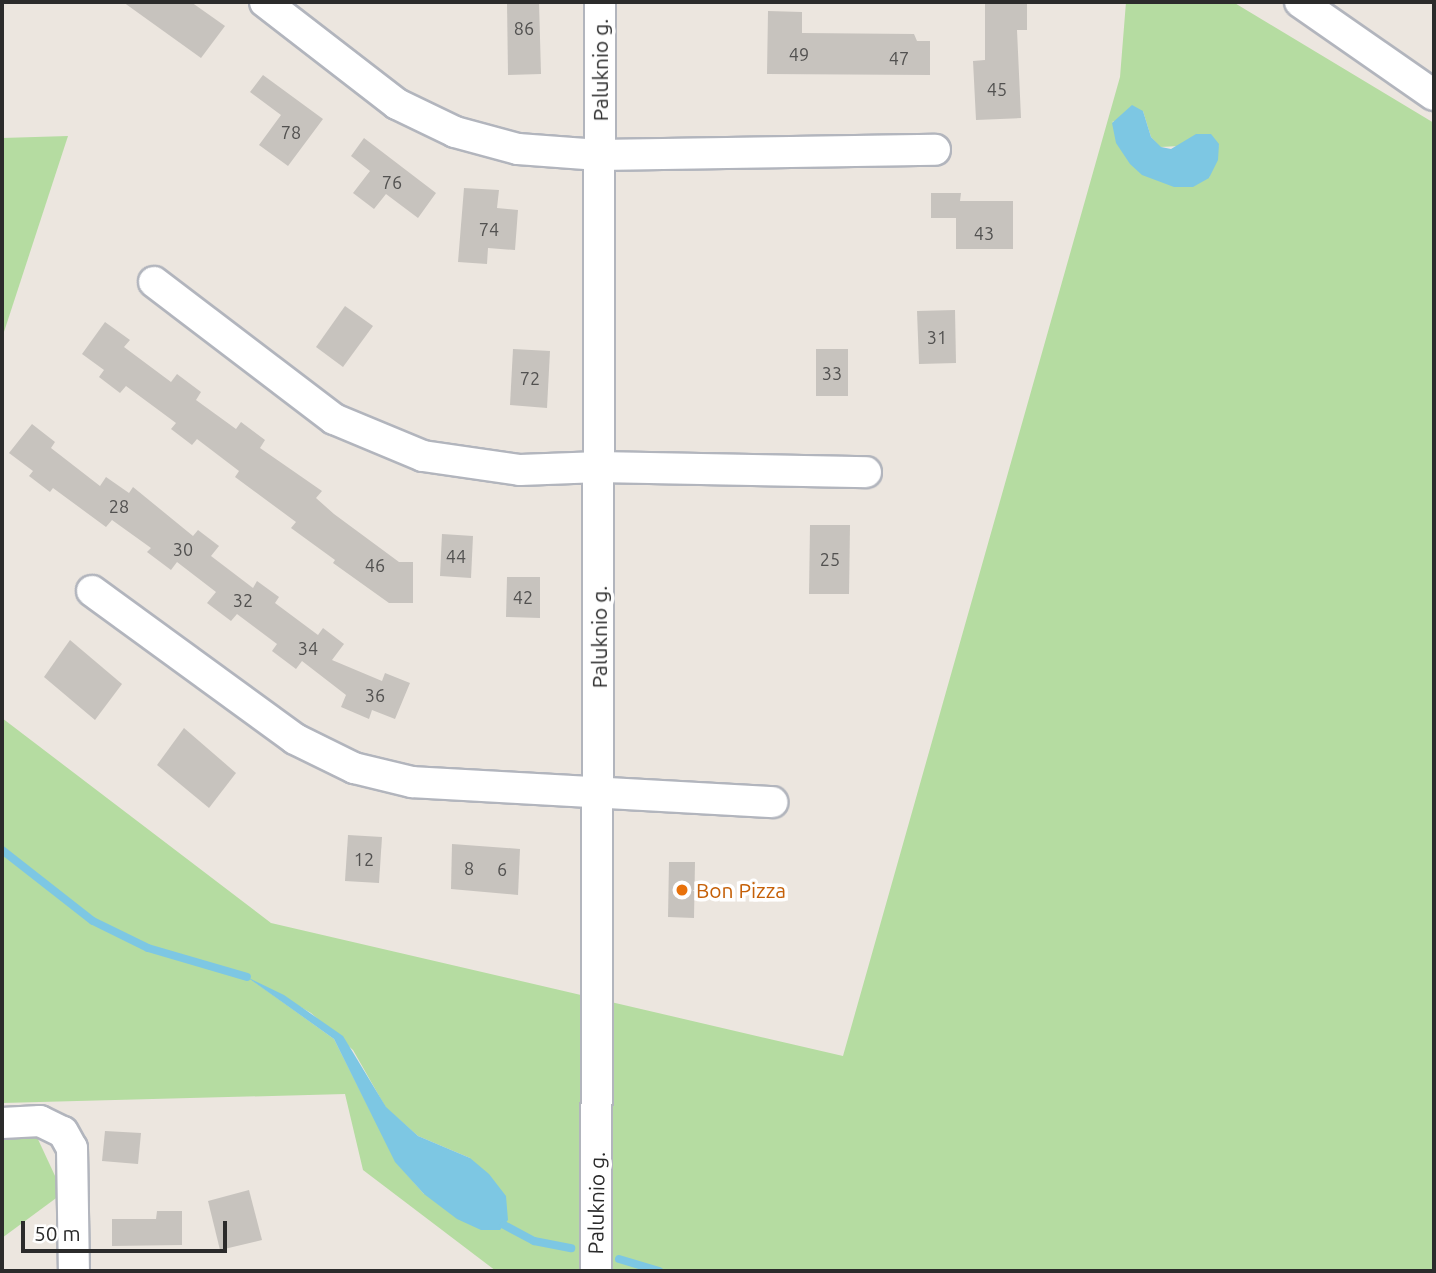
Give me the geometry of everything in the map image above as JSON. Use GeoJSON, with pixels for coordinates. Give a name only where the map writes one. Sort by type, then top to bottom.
{"type":"FeatureCollection","features":[{"type":"Feature","properties":{"kind":"street"},"geometry":{"type":"LineString","coordinates":[[265,2],[397,103],[455,132],[518,149],[599,155],[934,150]]}},
{"type":"Feature","properties":{"kind":"street","name":"Paluknio g."},"geometry":{"type":"LineString","coordinates":[[596,1271],[600,2]]}},
{"type":"Feature","properties":{"kind":"street"},"geometry":{"type":"LineString","coordinates":[[1300,2],[1434,95]]}},
{"type":"Feature","properties":{"kind":"street"},"geometry":{"type":"LineString","coordinates":[[154,282],[334,419],[423,456],[520,470],[600,467],[866,472]]}},
{"type":"Feature","properties":{"kind":"street"},"geometry":{"type":"LineString","coordinates":[[92,591],[295,739],[354,768],[412,782],[599,795],[772,802]]}},
{"type":"Feature","properties":{"kind":"street"},"geometry":{"type":"LineString","coordinates":[[2,1123],[40,1121],[64,1132],[72,1148],[74,1271]]}},
{"type":"Feature","properties":{"kind":"green space"},"geometry":{"type":"Polygon","coordinates":[[[1126,2],[1233,2],[1434,123],[1434,1271],[496,1271],[363,1170],[345,1094],[2,1103],[2,718],[271,923],[843,1056],[1120,77],[1126,2]],[[1143,111],[1112,122],[1209,178],[1219,144],[1160,147],[1151,137],[1143,111]],[[252,980],[334,1039],[396,1162],[424,1194],[470,1158],[418,1136],[386,1108],[353,1050],[311,1013],[252,980]]]}},
{"type":"Feature","properties":{"kind":"green space"},"geometry":{"type":"Polygon","coordinates":[[[68,136],[2,338],[2,138],[68,136]]]}},
{"type":"Feature","properties":{"kind":"green space"},"geometry":{"type":"Polygon","coordinates":[[[36,1135],[63,1193],[2,1238],[2,1136],[36,1135]]]}},
{"type":"Feature","properties":{"kind":"water"},"geometry":{"type":"Polygon","coordinates":[[[1132,105],[1143,111],[1151,137],[1161,147],[1171,149],[1196,134],[1211,134],[1219,144],[1218,160],[1209,178],[1193,187],[1174,187],[1142,175],[1130,164],[1116,143],[1112,123],[1132,105]]]}},
{"type":"Feature","properties":{"kind":"water"},"geometry":{"type":"Polygon","coordinates":[[[247,977],[284,995],[343,1036],[386,1107],[418,1136],[470,1158],[489,1174],[506,1196],[508,1220],[500,1230],[481,1230],[457,1219],[424,1194],[395,1162],[334,1039],[247,977]]]}},
{"type":"Feature","properties":{"kind":"building"},"geometry":{"type":"Polygon","coordinates":[[[123,2],[191,2],[225,26],[201,58],[123,2]]]}},
{"type":"Feature","properties":{"kind":"building"},"geometry":{"type":"Polygon","coordinates":[[[507,2],[539,2],[541,74],[508,75],[507,2]]]}},
{"type":"Feature","properties":{"kind":"building"},"geometry":{"type":"Polygon","coordinates":[[[985,2],[1027,2],[1027,30],[1017,30],[1021,118],[976,120],[973,61],[985,60],[985,2]]]}},
{"type":"Feature","properties":{"kind":"building"},"geometry":{"type":"Polygon","coordinates":[[[768,11],[802,12],[802,33],[914,34],[917,41],[930,41],[930,75],[767,74],[768,11]]]}},
{"type":"Feature","properties":{"kind":"building"},"geometry":{"type":"Polygon","coordinates":[[[263,75],[323,119],[288,166],[259,145],[281,115],[250,92],[263,75]]]}},
{"type":"Feature","properties":{"kind":"building"},"geometry":{"type":"Polygon","coordinates":[[[364,138],[436,193],[418,218],[386,194],[374,209],[353,193],[370,171],[351,156],[364,138]]]}},
{"type":"Feature","properties":{"kind":"building"},"geometry":{"type":"Polygon","coordinates":[[[464,188],[499,190],[497,208],[518,210],[515,250],[488,248],[487,264],[458,262],[464,188]]]}},
{"type":"Feature","properties":{"kind":"building"},"geometry":{"type":"Polygon","coordinates":[[[931,193],[961,193],[960,201],[1013,201],[1013,249],[956,249],[956,218],[931,218],[931,193]]]}},
{"type":"Feature","properties":{"kind":"building"},"geometry":{"type":"Polygon","coordinates":[[[345,306],[373,326],[343,367],[316,347],[345,306]]]}},
{"type":"Feature","properties":{"kind":"building"},"geometry":{"type":"Polygon","coordinates":[[[955,310],[956,363],[919,364],[917,311],[955,310]]]}},
{"type":"Feature","properties":{"kind":"building"},"geometry":{"type":"Polygon","coordinates":[[[105,322],[130,340],[124,347],[171,382],[177,374],[201,392],[196,400],[236,429],[241,422],[265,440],[260,448],[322,491],[316,498],[334,514],[399,562],[413,562],[413,603],[389,603],[333,563],[335,560],[291,528],[296,522],[235,477],[239,471],[197,439],[192,445],[171,429],[176,423],[126,386],[120,393],[99,377],[104,370],[82,354],[105,322]]]}},
{"type":"Feature","properties":{"kind":"building"},"geometry":{"type":"Polygon","coordinates":[[[513,349],[550,351],[547,408],[510,405],[513,349]]]}},
{"type":"Feature","properties":{"kind":"building"},"geometry":{"type":"Polygon","coordinates":[[[816,349],[848,349],[848,396],[816,396],[816,349]]]}},
{"type":"Feature","properties":{"kind":"building"},"geometry":{"type":"Polygon","coordinates":[[[32,424],[55,442],[51,448],[100,486],[106,477],[129,493],[133,487],[193,536],[198,530],[219,546],[211,556],[253,588],[257,581],[279,597],[275,603],[318,635],[323,628],[344,644],[332,660],[382,681],[385,673],[410,683],[395,719],[372,710],[369,719],[341,707],[346,695],[302,661],[296,669],[272,651],[277,644],[237,614],[231,621],[207,603],[216,592],[177,562],[171,570],[147,552],[151,548],[112,520],[106,527],[53,488],[50,492],[29,476],[33,471],[9,453],[32,424]]]}},
{"type":"Feature","properties":{"kind":"building"},"geometry":{"type":"Polygon","coordinates":[[[810,525],[850,525],[849,594],[809,594],[810,525]]]}},
{"type":"Feature","properties":{"kind":"building"},"geometry":{"type":"Polygon","coordinates":[[[442,534],[473,536],[471,578],[440,576],[442,534]]]}},
{"type":"Feature","properties":{"kind":"building"},"geometry":{"type":"Polygon","coordinates":[[[507,577],[540,577],[540,618],[506,617],[507,577]]]}},
{"type":"Feature","properties":{"kind":"building"},"geometry":{"type":"Polygon","coordinates":[[[70,640],[122,684],[95,720],[44,677],[70,640]]]}},
{"type":"Feature","properties":{"kind":"building"},"geometry":{"type":"Polygon","coordinates":[[[184,728],[236,773],[209,808],[157,765],[184,728]]]}},
{"type":"Feature","properties":{"kind":"building"},"geometry":{"type":"Polygon","coordinates":[[[348,835],[382,837],[379,883],[345,881],[348,835]]]}},
{"type":"Feature","properties":{"kind":"building"},"geometry":{"type":"Polygon","coordinates":[[[452,844],[520,849],[518,895],[451,889],[452,844]]]}},
{"type":"Feature","properties":{"kind":"building","name":"Bon Pizza"},"geometry":{"type":"Polygon","coordinates":[[[669,862],[695,862],[694,918],[668,917],[669,862]]]}},
{"type":"Feature","properties":{"kind":"building"},"geometry":{"type":"Polygon","coordinates":[[[105,1131],[141,1133],[138,1164],[102,1161],[105,1131]]]}},
{"type":"Feature","properties":{"kind":"building"},"geometry":{"type":"Polygon","coordinates":[[[249,1190],[262,1240],[220,1250],[208,1201],[249,1190]]]}},
{"type":"Feature","properties":{"kind":"building"},"geometry":{"type":"Polygon","coordinates":[[[157,1211],[182,1211],[182,1245],[112,1246],[112,1219],[156,1219],[157,1211]]]}},
{"type":"Feature","properties":{"kind":"waterway"},"geometry":{"type":"LineString","coordinates":[[2,850],[93,921],[148,948],[247,977]]}},
{"type":"Feature","properties":{"kind":"waterway"},"geometry":{"type":"LineString","coordinates":[[504,1225],[534,1241],[571,1248]]}},
{"type":"Feature","properties":{"kind":"waterway"},"geometry":{"type":"LineString","coordinates":[[619,1259],[659,1271]]}},
{"type":"Feature","properties":{"kind":"place","name":"Bon Pizza"},"geometry":{"type":"Point","coordinates":[682,890]}}]}
